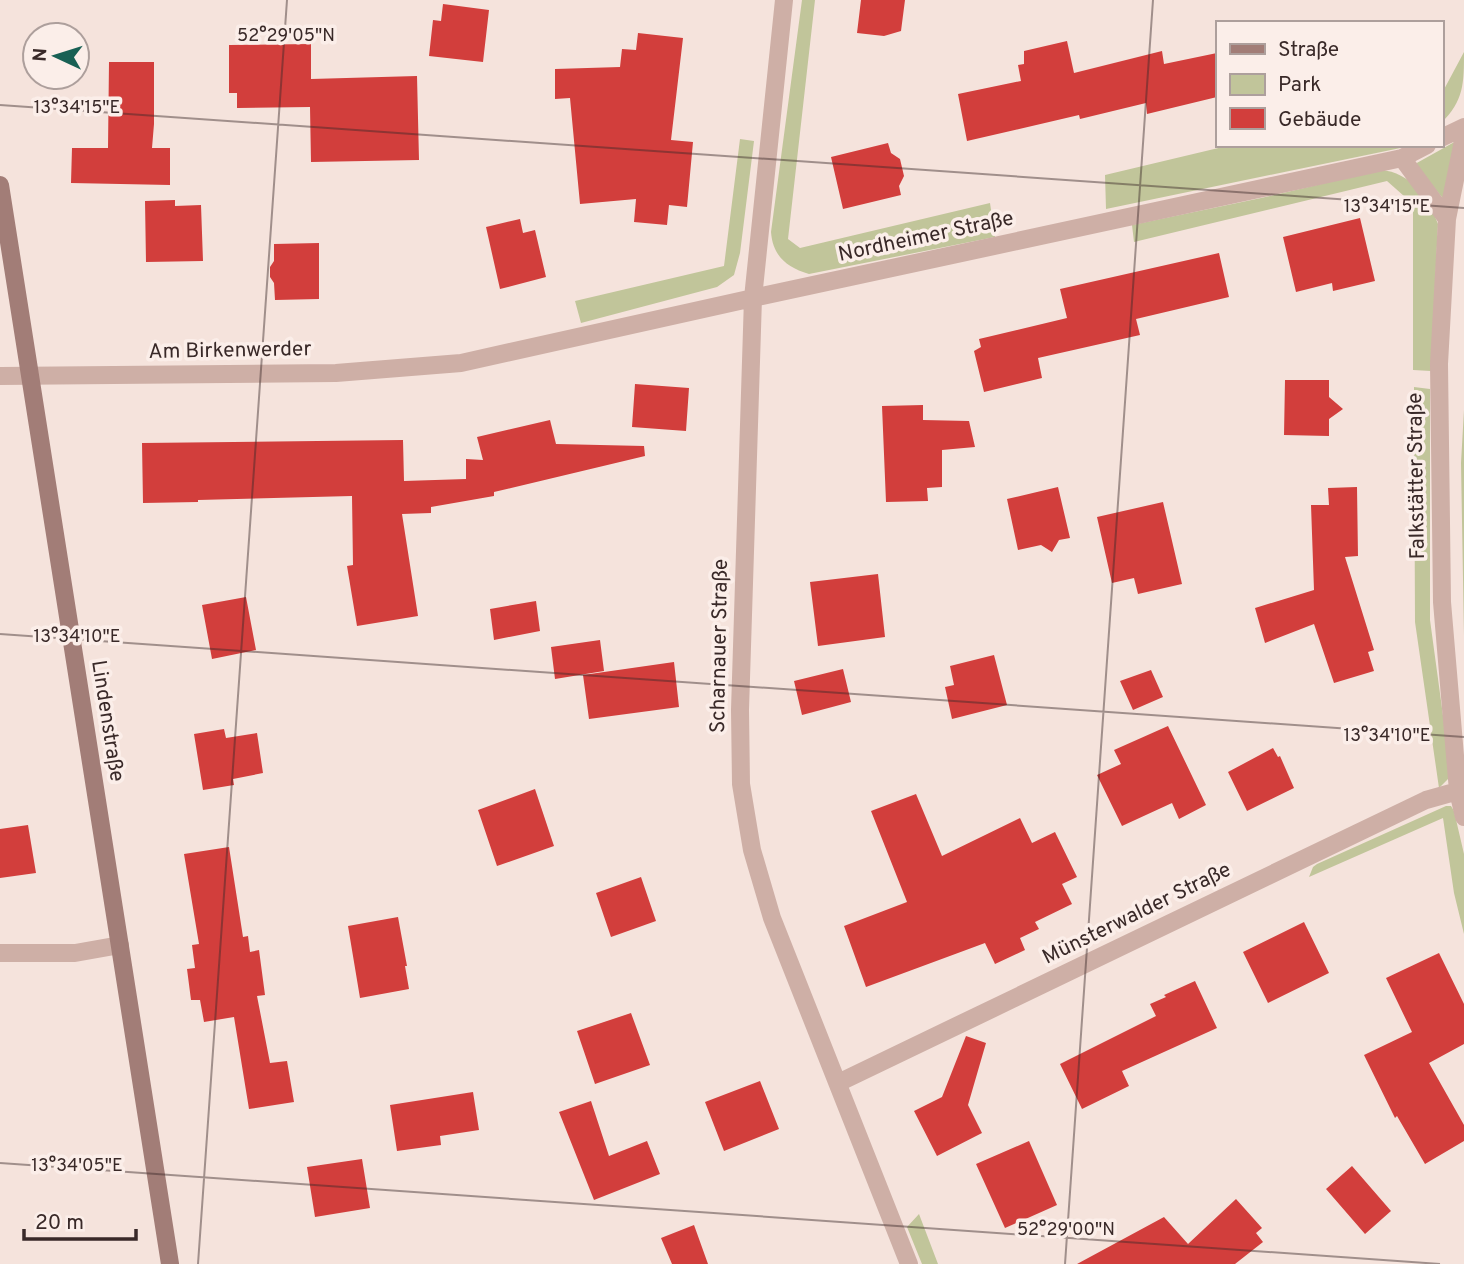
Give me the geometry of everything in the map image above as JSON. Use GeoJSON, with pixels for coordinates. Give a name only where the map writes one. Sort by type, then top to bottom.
{"type":"FeatureCollection","features":[{"type":"Feature","properties":{"kind":"street","name":"Scharnauer Straße"},"geometry":{"type":"LineString","coordinates":[[784,0],[753,298],[740,710],[741,785],[752,850],[772,918],[909,1264]]}},
{"type":"Feature","properties":{"kind":"street"},"geometry":{"type":"LineString","coordinates":[[1443,137],[1464,127]]}},
{"type":"Feature","properties":{"kind":"street","name":"Falkstätter Straße"},"geometry":{"type":"LineString","coordinates":[[1464,136],[1447,219],[1439,364],[1441,602],[1458,791],[1464,817]]}},
{"type":"Feature","properties":{"kind":"street","name":"Nordheimer Straße"},"geometry":{"type":"LineString","coordinates":[[461,363],[1402,158],[1423,147]]}},
{"type":"Feature","properties":{"kind":"street"},"geometry":{"type":"LineString","coordinates":[[1402,158],[1447,219]]}},
{"type":"Feature","properties":{"kind":"street","name":"Lindenstraße"},"geometry":{"type":"LineString","coordinates":[[0,186],[170,1264]]}},
{"type":"Feature","properties":{"kind":"street","name":"Am Birkenwerder"},"geometry":{"type":"LineString","coordinates":[[0,376],[336,373],[461,363]]}},
{"type":"Feature","properties":{"kind":"street","name":"Münsterwalder Straße"},"geometry":{"type":"LineString","coordinates":[[838,1083],[1426,800],[1458,791]]}},
{"type":"Feature","properties":{"kind":"street"},"geometry":{"type":"LineString","coordinates":[[0,953],[75,953],[120,944]]}},
{"type":"Feature","properties":{"kind":"green space"},"geometry":{"type":"Polygon","coordinates":[[[802,0],[815,0],[788,239],[800,248],[990,203],[995,237],[809,274],[782,259],[775,248],[771,232],[802,0]]]}},
{"type":"Feature","properties":{"kind":"green space"},"geometry":{"type":"Polygon","coordinates":[[[1464,52],[1461,91],[1454,107],[1443,121],[1443,91],[1464,52]]]}},
{"type":"Feature","properties":{"kind":"green space"},"geometry":{"type":"Polygon","coordinates":[[[740,139],[754,141],[740,253],[734,275],[717,287],[581,323],[575,301],[724,266],[740,139]]]}},
{"type":"Feature","properties":{"kind":"green space"},"geometry":{"type":"Polygon","coordinates":[[[1458,140],[1445,201],[1415,164],[1458,140]]]}},
{"type":"Feature","properties":{"kind":"green space"},"geometry":{"type":"Polygon","coordinates":[[[1223,147],[1405,147],[1106,209],[1105,175],[1223,147]]]}},
{"type":"Feature","properties":{"kind":"green space"},"geometry":{"type":"Polygon","coordinates":[[[1381,170],[1401,176],[1417,188],[1438,224],[1431,371],[1413,370],[1413,204],[1387,181],[1134,242],[1132,225],[1381,170]]]}},
{"type":"Feature","properties":{"kind":"green space"},"geometry":{"type":"Polygon","coordinates":[[[1414,387],[1430,389],[1430,620],[1450,767],[1448,779],[1439,788],[1415,622],[1414,387]]]}},
{"type":"Feature","properties":{"kind":"green space"},"geometry":{"type":"Polygon","coordinates":[[[1464,410],[1464,636],[1461,463],[1464,410]]]}},
{"type":"Feature","properties":{"kind":"green space"},"geometry":{"type":"Polygon","coordinates":[[[1451,806],[1454,811],[1464,854],[1464,934],[1454,893],[1443,818],[1309,877],[1317,864],[1451,806]]]}},
{"type":"Feature","properties":{"kind":"green space"},"geometry":{"type":"Polygon","coordinates":[[[919,1214],[938,1264],[922,1264],[907,1227],[919,1214]]]}},
{"type":"Feature","properties":{"kind":"building"},"geometry":{"type":"Polygon","coordinates":[[[861,0],[905,0],[901,31],[884,36],[857,33],[861,0]]]}},
{"type":"Feature","properties":{"kind":"building"},"geometry":{"type":"Polygon","coordinates":[[[443,4],[489,10],[483,62],[429,56],[433,20],[441,21],[443,4]]]}},
{"type":"Feature","properties":{"kind":"building"},"geometry":{"type":"Polygon","coordinates":[[[638,33],[683,38],[671,140],[693,142],[687,207],[669,205],[667,225],[634,222],[636,199],[580,204],[570,98],[555,99],[555,69],[620,67],[622,49],[636,50],[638,33]]]}},
{"type":"Feature","properties":{"kind":"building"},"geometry":{"type":"Polygon","coordinates":[[[1067,41],[1074,73],[1162,51],[1164,64],[1216,53],[1216,97],[1147,114],[1146,103],[1080,119],[1079,115],[967,141],[958,94],[1021,81],[1018,65],[1024,64],[1024,51],[1067,41]]]}},
{"type":"Feature","properties":{"kind":"building"},"geometry":{"type":"Polygon","coordinates":[[[311,44],[311,79],[417,76],[419,160],[311,162],[310,107],[237,108],[237,93],[229,93],[229,45],[311,44]]]}},
{"type":"Feature","properties":{"kind":"building"},"geometry":{"type":"Polygon","coordinates":[[[109,62],[154,62],[152,148],[170,148],[170,185],[71,183],[72,148],[108,148],[109,62]]]}},
{"type":"Feature","properties":{"kind":"building"},"geometry":{"type":"Polygon","coordinates":[[[888,143],[891,153],[900,159],[904,176],[899,186],[901,195],[843,209],[831,157],[888,143]]]}},
{"type":"Feature","properties":{"kind":"building"},"geometry":{"type":"Polygon","coordinates":[[[175,200],[175,206],[201,205],[203,261],[146,262],[145,201],[175,200]]]}},
{"type":"Feature","properties":{"kind":"building"},"geometry":{"type":"Polygon","coordinates":[[[1360,218],[1375,281],[1333,291],[1332,283],[1296,292],[1283,237],[1360,218]]]}},
{"type":"Feature","properties":{"kind":"building"},"geometry":{"type":"Polygon","coordinates":[[[520,219],[523,233],[535,230],[546,277],[500,289],[486,227],[520,219]]]}},
{"type":"Feature","properties":{"kind":"building"},"geometry":{"type":"Polygon","coordinates":[[[319,243],[319,299],[275,300],[274,283],[270,277],[274,244],[319,243]]]}},
{"type":"Feature","properties":{"kind":"building"},"geometry":{"type":"Polygon","coordinates":[[[1219,253],[1229,297],[1136,319],[1140,335],[1038,358],[1042,378],[984,392],[974,351],[981,347],[979,339],[1067,318],[1060,289],[1219,253]]]}},
{"type":"Feature","properties":{"kind":"building"},"geometry":{"type":"Polygon","coordinates":[[[1285,380],[1329,380],[1329,397],[1343,409],[1329,419],[1329,436],[1284,435],[1285,380]]]}},
{"type":"Feature","properties":{"kind":"building"},"geometry":{"type":"Polygon","coordinates":[[[635,384],[689,388],[686,431],[632,427],[635,384]]]}},
{"type":"Feature","properties":{"kind":"building"},"geometry":{"type":"Polygon","coordinates":[[[923,405],[923,420],[969,421],[975,447],[942,450],[942,487],[927,488],[928,501],[886,502],[882,406],[923,405]]]}},
{"type":"Feature","properties":{"kind":"building"},"geometry":{"type":"Polygon","coordinates":[[[550,420],[556,444],[644,446],[645,456],[494,492],[494,496],[431,507],[431,513],[402,514],[418,616],[357,626],[347,566],[353,565],[352,496],[143,503],[142,443],[403,440],[404,481],[466,479],[466,459],[483,460],[477,437],[550,420]]]}},
{"type":"Feature","properties":{"kind":"building"},"geometry":{"type":"Polygon","coordinates":[[[1058,487],[1070,538],[1059,540],[1052,552],[1041,545],[1018,550],[1007,499],[1058,487]]]}},
{"type":"Feature","properties":{"kind":"building"},"geometry":{"type":"Polygon","coordinates":[[[1357,487],[1358,556],[1345,557],[1374,650],[1368,652],[1374,671],[1334,683],[1314,624],[1265,643],[1255,608],[1314,590],[1311,505],[1329,505],[1328,488],[1357,487]]]}},
{"type":"Feature","properties":{"kind":"building"},"geometry":{"type":"Polygon","coordinates":[[[1163,502],[1182,584],[1138,594],[1134,578],[1112,583],[1097,517],[1163,502]]]}},
{"type":"Feature","properties":{"kind":"building"},"geometry":{"type":"Polygon","coordinates":[[[878,574],[885,637],[818,646],[810,582],[878,574]]]}},
{"type":"Feature","properties":{"kind":"building"},"geometry":{"type":"Polygon","coordinates":[[[246,597],[256,650],[212,659],[202,605],[246,597]]]}},
{"type":"Feature","properties":{"kind":"building"},"geometry":{"type":"Polygon","coordinates":[[[536,601],[540,631],[494,640],[490,609],[536,601]]]}},
{"type":"Feature","properties":{"kind":"building"},"geometry":{"type":"Polygon","coordinates":[[[600,640],[604,671],[555,679],[551,647],[600,640]]]}},
{"type":"Feature","properties":{"kind":"building"},"geometry":{"type":"Polygon","coordinates":[[[994,655],[1007,705],[952,719],[945,687],[954,685],[950,666],[994,655]]]}},
{"type":"Feature","properties":{"kind":"building"},"geometry":{"type":"Polygon","coordinates":[[[674,662],[679,707],[589,719],[583,675],[674,662]]]}},
{"type":"Feature","properties":{"kind":"building"},"geometry":{"type":"Polygon","coordinates":[[[843,669],[851,702],[802,715],[794,681],[843,669]]]}},
{"type":"Feature","properties":{"kind":"building"},"geometry":{"type":"Polygon","coordinates":[[[1151,670],[1163,697],[1133,710],[1120,681],[1151,670]]]}},
{"type":"Feature","properties":{"kind":"building"},"geometry":{"type":"Polygon","coordinates":[[[1168,726],[1206,805],[1179,819],[1172,803],[1122,826],[1097,775],[1121,764],[1114,750],[1168,726]]]}},
{"type":"Feature","properties":{"kind":"building"},"geometry":{"type":"Polygon","coordinates":[[[224,729],[226,738],[257,733],[263,773],[233,779],[234,785],[203,790],[194,734],[224,729]]]}},
{"type":"Feature","properties":{"kind":"building"},"geometry":{"type":"Polygon","coordinates":[[[1273,748],[1278,757],[1280,756],[1294,788],[1247,811],[1228,772],[1273,748]]]}},
{"type":"Feature","properties":{"kind":"building"},"geometry":{"type":"Polygon","coordinates":[[[535,789],[554,846],[497,866],[478,810],[535,789]]]}},
{"type":"Feature","properties":{"kind":"building"},"geometry":{"type":"Polygon","coordinates":[[[916,794],[942,856],[1020,818],[1032,843],[1055,832],[1077,877],[1062,884],[1072,904],[1035,922],[1039,929],[1020,938],[1025,950],[995,964],[985,943],[866,987],[844,926],[907,902],[871,811],[916,794]]]}},
{"type":"Feature","properties":{"kind":"building"},"geometry":{"type":"Polygon","coordinates":[[[28,825],[36,873],[0,878],[0,829],[28,825]]]}},
{"type":"Feature","properties":{"kind":"building"},"geometry":{"type":"Polygon","coordinates":[[[229,847],[243,937],[248,936],[250,952],[259,950],[265,995],[257,996],[270,1063],[287,1061],[294,1102],[249,1109],[234,1017],[204,1022],[200,1000],[191,1000],[187,969],[195,968],[192,945],[199,944],[184,854],[229,847]]]}},
{"type":"Feature","properties":{"kind":"building"},"geometry":{"type":"Polygon","coordinates":[[[641,877],[656,921],[611,937],[596,893],[641,877]]]}},
{"type":"Feature","properties":{"kind":"building"},"geometry":{"type":"Polygon","coordinates":[[[398,917],[409,989],[360,998],[348,926],[398,917]]]}},
{"type":"Feature","properties":{"kind":"building"},"geometry":{"type":"Polygon","coordinates":[[[1304,922],[1329,973],[1268,1003],[1243,952],[1304,922]]]}},
{"type":"Feature","properties":{"kind":"building"},"geometry":{"type":"Polygon","coordinates":[[[1439,953],[1464,1004],[1464,1044],[1429,1063],[1464,1125],[1464,1141],[1425,1164],[1397,1116],[1395,1118],[1364,1055],[1412,1032],[1386,978],[1439,953]]]}},
{"type":"Feature","properties":{"kind":"building"},"geometry":{"type":"Polygon","coordinates":[[[1195,981],[1217,1028],[1122,1071],[1129,1086],[1082,1109],[1060,1064],[1156,1016],[1150,1004],[1195,981]]]}},
{"type":"Feature","properties":{"kind":"building"},"geometry":{"type":"Polygon","coordinates":[[[631,1013],[650,1065],[595,1084],[577,1031],[631,1013]]]}},
{"type":"Feature","properties":{"kind":"building"},"geometry":{"type":"Polygon","coordinates":[[[966,1036],[986,1043],[968,1105],[982,1133],[937,1156],[914,1111],[942,1097],[966,1036]]]}},
{"type":"Feature","properties":{"kind":"building"},"geometry":{"type":"Polygon","coordinates":[[[760,1081],[779,1129],[724,1151],[705,1102],[760,1081]]]}},
{"type":"Feature","properties":{"kind":"building"},"geometry":{"type":"Polygon","coordinates":[[[473,1092],[479,1130],[440,1136],[441,1145],[397,1151],[390,1105],[473,1092]]]}},
{"type":"Feature","properties":{"kind":"building"},"geometry":{"type":"Polygon","coordinates":[[[591,1101],[609,1156],[647,1141],[660,1174],[594,1200],[559,1112],[591,1101]]]}},
{"type":"Feature","properties":{"kind":"building"},"geometry":{"type":"Polygon","coordinates":[[[1029,1141],[1057,1205],[1005,1228],[976,1164],[1029,1141]]]}},
{"type":"Feature","properties":{"kind":"building"},"geometry":{"type":"Polygon","coordinates":[[[362,1159],[370,1208],[315,1217],[307,1167],[362,1159]]]}},
{"type":"Feature","properties":{"kind":"building"},"geometry":{"type":"Polygon","coordinates":[[[1352,1166],[1391,1211],[1365,1234],[1326,1189],[1352,1166]]]}},
{"type":"Feature","properties":{"kind":"building"},"geometry":{"type":"Polygon","coordinates":[[[1236,1199],[1262,1228],[1256,1233],[1263,1242],[1235,1264],[1077,1264],[1164,1217],[1188,1244],[1236,1199]]]}},
{"type":"Feature","properties":{"kind":"building"},"geometry":{"type":"Polygon","coordinates":[[[694,1225],[708,1264],[672,1264],[661,1238],[694,1225]]]}}]}
